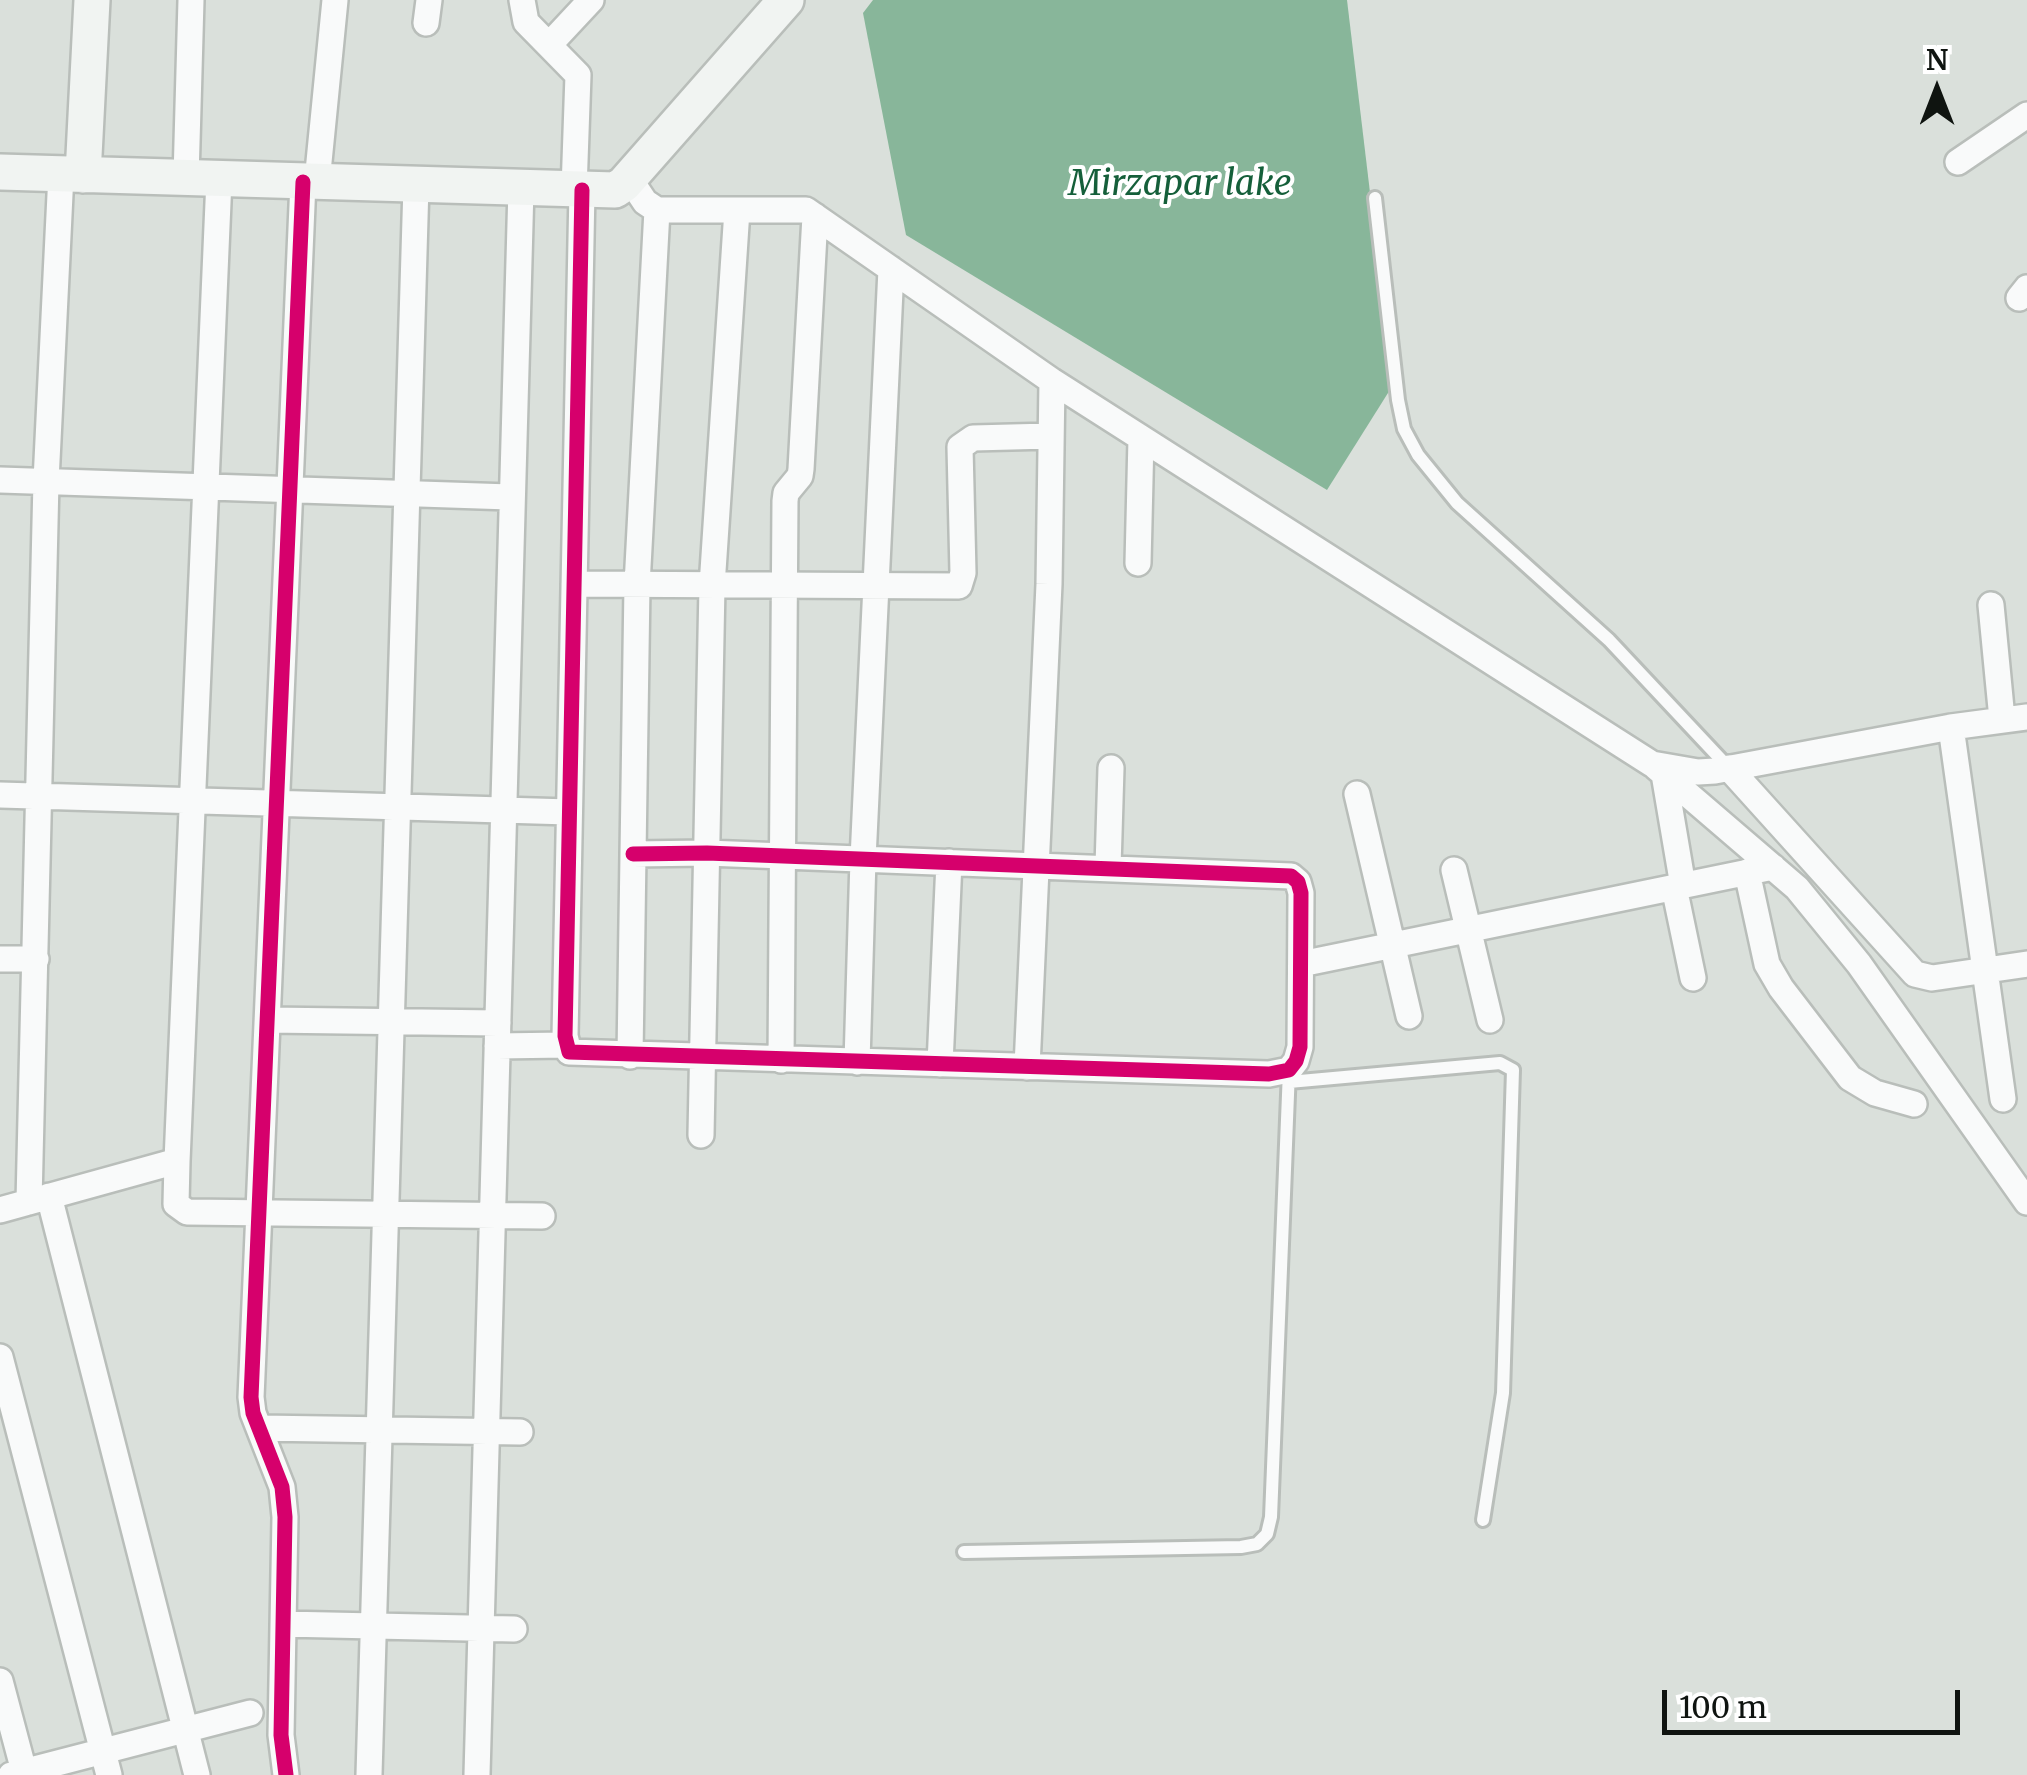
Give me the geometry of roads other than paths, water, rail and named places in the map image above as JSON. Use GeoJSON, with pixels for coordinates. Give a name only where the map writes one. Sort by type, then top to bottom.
{"type":"FeatureCollection","features":[{"type":"Feature","properties":{"kind":"street"},"geometry":{"type":"LineString","coordinates":[[92,0],[72,175],[46,482],[36,959],[39,1199],[197,1775]]}},
{"type":"Feature","properties":{"kind":"street"},"geometry":{"type":"LineString","coordinates":[[191,0],[203,178],[206,487],[174,1196],[180,1210],[542,1216]]}},
{"type":"Feature","properties":{"kind":"street"},"geometry":{"type":"LineString","coordinates":[[286,1775],[281,1735],[285,1517],[282,1486],[251,1397],[292,489],[310,182],[335,0]]}},
{"type":"Feature","properties":{"kind":"street"},"geometry":{"type":"LineString","coordinates":[[522,0],[526,22],[573,68],[580,84],[565,1045]]}},
{"type":"Feature","properties":{"kind":"street"},"geometry":{"type":"LineString","coordinates":[[549,44],[591,0]]}},
{"type":"Feature","properties":{"kind":"street"},"geometry":{"type":"LineString","coordinates":[[0,172],[615,190],[786,0]]}},
{"type":"Feature","properties":{"kind":"street"},"geometry":{"type":"LineString","coordinates":[[1958,162],[2027,115]]}},
{"type":"Feature","properties":{"kind":"street"},"geometry":{"type":"LineString","coordinates":[[629,178],[645,202],[657,210],[796,208],[815,216],[1052,381],[1658,769],[1797,888],[1859,964],[2027,1202]]}},
{"type":"Feature","properties":{"kind":"street"},"geometry":{"type":"LineString","coordinates":[[369,1775],[416,185]]}},
{"type":"Feature","properties":{"kind":"street"},"geometry":{"type":"LineString","coordinates":[[477,1775],[521,188]]}},
{"type":"Feature","properties":{"kind":"street"},"geometry":{"type":"LineString","coordinates":[[630,1056],[638,585],[657,210]]}},
{"type":"Feature","properties":{"kind":"street"},"geometry":{"type":"LineString","coordinates":[[701,1134],[712,586],[737,210]]}},
{"type":"Feature","properties":{"kind":"street"},"geometry":{"type":"LineString","coordinates":[[781,1060],[786,493],[801,469],[815,216]]}},
{"type":"Feature","properties":{"kind":"street"},"geometry":{"type":"LineString","coordinates":[[857,1062],[891,269]]}},
{"type":"Feature","properties":{"kind":"street"},"geometry":{"type":"LineString","coordinates":[[1026,1067],[1049,584],[1052,381]]}},
{"type":"Feature","properties":{"kind":"street"},"geometry":{"type":"LineString","coordinates":[[574,584],[959,586],[963,573],[960,447],[973,438],[1050,436]]}},
{"type":"Feature","properties":{"kind":"street"},"geometry":{"type":"LineString","coordinates":[[1138,564],[1141,438]]}},
{"type":"Feature","properties":{"kind":"street"},"geometry":{"type":"LineString","coordinates":[[0,480],[510,496]]}},
{"type":"Feature","properties":{"kind":"street"},"geometry":{"type":"LineString","coordinates":[[1658,769],[1698,772],[1729,768],[2015,718],[1991,605]]}},
{"type":"Feature","properties":{"kind":"street"},"geometry":{"type":"LineString","coordinates":[[1950,727],[2003,1098]]}},
{"type":"Feature","properties":{"kind":"street"},"geometry":{"type":"LineString","coordinates":[[1108,867],[1111,768]]}},
{"type":"Feature","properties":{"kind":"street"},"geometry":{"type":"LineString","coordinates":[[1729,768],[1915,974],[1932,978],[2027,964]]}},
{"type":"Feature","properties":{"kind":"street"},"geometry":{"type":"LineString","coordinates":[[1658,769],[1693,978]]}},
{"type":"Feature","properties":{"kind":"street"},"geometry":{"type":"LineString","coordinates":[[0,794],[569,812]]}},
{"type":"Feature","properties":{"kind":"street"},"geometry":{"type":"LineString","coordinates":[[1357,794],[1409,1016]]}},
{"type":"Feature","properties":{"kind":"street"},"geometry":{"type":"LineString","coordinates":[[268,1020],[391,1022],[565,1045],[576,1054],[1289,1076],[1296,1061],[1300,1047],[1301,893],[1291,876],[784,856],[634,854]]}},
{"type":"Feature","properties":{"kind":"street"},"geometry":{"type":"LineString","coordinates":[[940,1064],[948,862]]}},
{"type":"Feature","properties":{"kind":"street"},"geometry":{"type":"LineString","coordinates":[[1301,964],[1773,867]]}},
{"type":"Feature","properties":{"kind":"street"},"geometry":{"type":"LineString","coordinates":[[1454,870],[1490,1020]]}},
{"type":"Feature","properties":{"kind":"street"},"geometry":{"type":"LineString","coordinates":[[1747,872],[1767,964],[1781,988],[1850,1078],[1875,1092],[1914,1104]]}},
{"type":"Feature","properties":{"kind":"street"},"geometry":{"type":"LineString","coordinates":[[0,959],[36,959]]}},
{"type":"Feature","properties":{"kind":"street"},"geometry":{"type":"LineString","coordinates":[[0,1210],[177,1161]]}},
{"type":"Feature","properties":{"kind":"street"},"geometry":{"type":"LineString","coordinates":[[0,1357],[106,1763]]}},
{"type":"Feature","properties":{"kind":"street"},"geometry":{"type":"LineString","coordinates":[[260,1428],[520,1432]]}},
{"type":"Feature","properties":{"kind":"street"},"geometry":{"type":"LineString","coordinates":[[283,1624],[514,1629]]}},
{"type":"Feature","properties":{"kind":"street"},"geometry":{"type":"LineString","coordinates":[[0,1681],[20,1774],[106,1763],[185,1730],[250,1713]]}},
{"type":"Feature","properties":{"kind":"lane"},"geometry":{"type":"LineString","coordinates":[[1375,198],[1398,400],[1404,429],[1418,454],[1457,503],[1608,640],[1729,768]]}},
{"type":"Feature","properties":{"kind":"lane"},"geometry":{"type":"LineString","coordinates":[[964,1552],[1257,1544],[1267,1534],[1272,1498],[1289,1076],[1500,1063],[1514,1070],[1504,1393],[1482,1520]]}},
{"type":"Feature","properties":{"kind":"water","name":"Mirzapar lake"},"geometry":{"type":"Polygon","coordinates":[[[873,0],[1347,0],[1393,385],[1327,490],[906,235],[863,13],[873,0]]]}}]}
